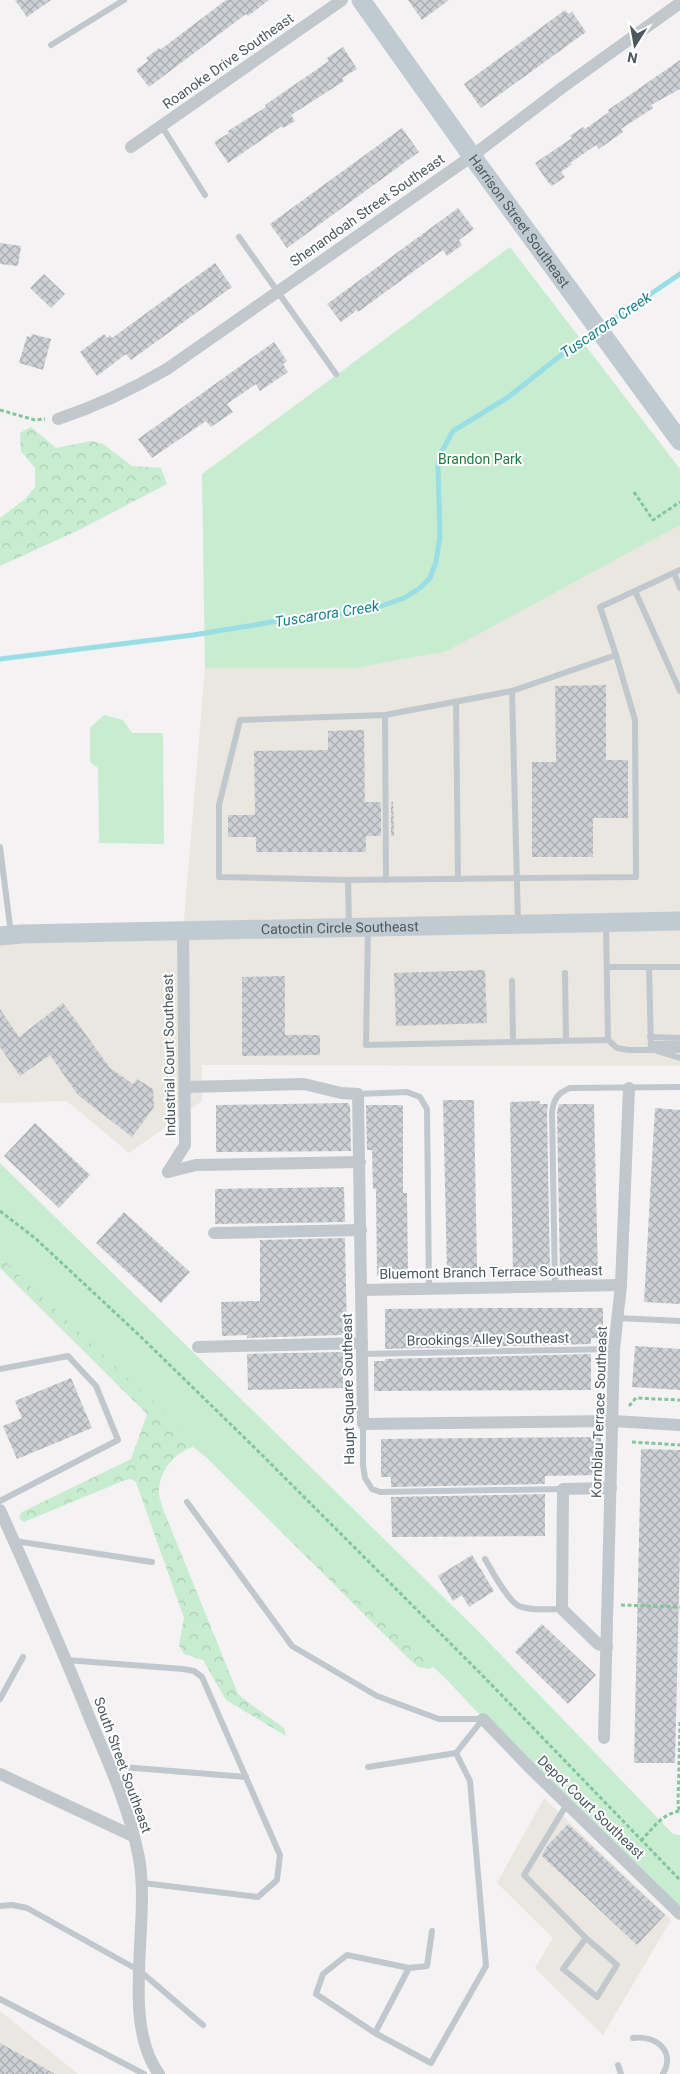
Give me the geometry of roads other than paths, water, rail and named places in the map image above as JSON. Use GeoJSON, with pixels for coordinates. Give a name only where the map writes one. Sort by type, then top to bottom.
{"type":"FeatureCollection","features":[{"type":"Feature","properties":{"kind":"main road","name":"Harrison Street Southeast"},"geometry":{"type":"LineString","coordinates":[[361,0],[612,350],[680,441]]}},
{"type":"Feature","properties":{"kind":"main road","name":"Catoctin Circle Southeast"},"geometry":{"type":"LineString","coordinates":[[6,935],[680,921]]}},
{"type":"Feature","properties":{"kind":"street","name":"Roanoke Drive Southeast"},"geometry":{"type":"LineString","coordinates":[[131,146],[342,0]]}},
{"type":"Feature","properties":{"kind":"street","name":"Shenandoah Street Southeast"},"geometry":{"type":"LineString","coordinates":[[58,419],[131,390],[167,369],[472,156],[562,87],[680,4]]}},
{"type":"Feature","properties":{"kind":"street","name":"Industrial Court Southeast"},"geometry":{"type":"LineString","coordinates":[[183,932],[186,1145],[168,1172],[196,1165],[360,1162]]}},
{"type":"Feature","properties":{"kind":"street"},"geometry":{"type":"LineString","coordinates":[[186,1087],[304,1084],[341,1093],[358,1094]]}},
{"type":"Feature","properties":{"kind":"street","name":"Kornblau Terrace Southeast"},"geometry":{"type":"LineString","coordinates":[[604,1738],[614,1349],[621,1285],[629,1088]]}},
{"type":"Feature","properties":{"kind":"street","name":"Haupt Square Southeast"},"geometry":{"type":"LineString","coordinates":[[358,1094],[364,1424]]}},
{"type":"Feature","properties":{"kind":"street"},"geometry":{"type":"LineString","coordinates":[[214,1233],[361,1230]]}},
{"type":"Feature","properties":{"kind":"street","name":"Bluemont Branch Terrace Southeast"},"geometry":{"type":"LineString","coordinates":[[362,1290],[621,1285]]}},
{"type":"Feature","properties":{"kind":"street"},"geometry":{"type":"LineString","coordinates":[[198,1346],[362,1349]]}},
{"type":"Feature","properties":{"kind":"street"},"geometry":{"type":"LineString","coordinates":[[364,1424],[613,1421],[680,1425]]}},
{"type":"Feature","properties":{"kind":"street"},"geometry":{"type":"LineString","coordinates":[[607,1648],[598,1644],[562,1609],[563,1488],[611,1488]]}},
{"type":"Feature","properties":{"kind":"street","name":"South Street Southeast"},"geometry":{"type":"LineString","coordinates":[[0,1510],[4,1528],[14,1541],[110,1766],[133,1836],[143,1883],[140,1971],[141,2027],[146,2048],[159,2074]]}},
{"type":"Feature","properties":{"kind":"street","name":"Depot Court Southeast"},"geometry":{"type":"LineString","coordinates":[[483,1719],[680,1914]]}},
{"type":"Feature","properties":{"kind":"street"},"geometry":{"type":"LineString","coordinates":[[0,1774],[133,1836]]}},
{"type":"Feature","properties":{"kind":"lane"},"geometry":{"type":"LineString","coordinates":[[51,45],[124,0]]}},
{"type":"Feature","properties":{"kind":"lane"},"geometry":{"type":"LineString","coordinates":[[161,125],[205,196]]}},
{"type":"Feature","properties":{"kind":"lane"},"geometry":{"type":"LineString","coordinates":[[239,237],[336,374]]}},
{"type":"Feature","properties":{"kind":"lane"},"geometry":{"type":"LineString","coordinates":[[616,655],[512,691],[385,715],[240,720],[219,805],[220,877],[386,880],[636,877],[635,720],[616,655],[600,607],[677,571],[680,588]]}},
{"type":"Feature","properties":{"kind":"lane"},"geometry":{"type":"LineString","coordinates":[[636,591],[680,691]]}},
{"type":"Feature","properties":{"kind":"lane"},"geometry":{"type":"LineString","coordinates":[[512,691],[518,925]]}},
{"type":"Feature","properties":{"kind":"lane"},"geometry":{"type":"LineString","coordinates":[[456,702],[458,879]]}},
{"type":"Feature","properties":{"kind":"lane"},"geometry":{"type":"LineString","coordinates":[[385,715],[386,880]]}},
{"type":"Feature","properties":{"kind":"lane"},"geometry":{"type":"LineString","coordinates":[[0,846],[6,935]]}},
{"type":"Feature","properties":{"kind":"lane"},"geometry":{"type":"LineString","coordinates":[[348,880],[358,928],[366,1045],[608,1040],[618,1048],[629,1050],[650,1043],[680,1038]]}},
{"type":"Feature","properties":{"kind":"lane"},"geometry":{"type":"LineString","coordinates":[[606,923],[608,1040]]}},
{"type":"Feature","properties":{"kind":"lane"},"geometry":{"type":"LineString","coordinates":[[607,967],[680,967]]}},
{"type":"Feature","properties":{"kind":"lane"},"geometry":{"type":"LineString","coordinates":[[650,967],[650,1043]]}},
{"type":"Feature","properties":{"kind":"lane"},"geometry":{"type":"LineString","coordinates":[[565,974],[566,1040]]}},
{"type":"Feature","properties":{"kind":"lane"},"geometry":{"type":"LineString","coordinates":[[512,982],[513,1041]]}},
{"type":"Feature","properties":{"kind":"lane"},"geometry":{"type":"LineString","coordinates":[[650,1043],[680,1044]]}},
{"type":"Feature","properties":{"kind":"lane"},"geometry":{"type":"LineString","coordinates":[[650,1043],[680,1050]]}},
{"type":"Feature","properties":{"kind":"lane"},"geometry":{"type":"LineString","coordinates":[[650,1043],[680,1058]]}},
{"type":"Feature","properties":{"kind":"lane"},"geometry":{"type":"LineString","coordinates":[[555,1285],[552,1112],[554,1101],[559,1092],[570,1088],[680,1087]]}},
{"type":"Feature","properties":{"kind":"lane"},"geometry":{"type":"LineString","coordinates":[[358,1094],[407,1092],[420,1097],[427,1110],[429,1288]]}},
{"type":"Feature","properties":{"kind":"lane"},"geometry":{"type":"LineString","coordinates":[[618,1318],[680,1321]]}},
{"type":"Feature","properties":{"kind":"lane","name":"Brookings Alley Southeast"},"geometry":{"type":"LineString","coordinates":[[362,1349],[614,1349]]}},
{"type":"Feature","properties":{"kind":"lane"},"geometry":{"type":"LineString","coordinates":[[0,1369],[68,1356],[96,1386],[118,1440],[0,1501]]}},
{"type":"Feature","properties":{"kind":"lane","name":"Haupt Square Southeast"},"geometry":{"type":"LineString","coordinates":[[364,1424],[364,1472],[372,1489],[380,1492],[563,1488]]}},
{"type":"Feature","properties":{"kind":"lane"},"geometry":{"type":"LineString","coordinates":[[187,1502],[292,1646],[377,1696],[439,1719],[483,1719]]}},
{"type":"Feature","properties":{"kind":"lane"},"geometry":{"type":"LineString","coordinates":[[14,1541],[152,1562]]}},
{"type":"Feature","properties":{"kind":"lane"},"geometry":{"type":"LineString","coordinates":[[485,1559],[510,1598],[517,1605],[528,1608],[562,1609]]}},
{"type":"Feature","properties":{"kind":"lane"},"geometry":{"type":"LineString","coordinates":[[0,1699],[24,1657]]}},
{"type":"Feature","properties":{"kind":"lane"},"geometry":{"type":"LineString","coordinates":[[66,1660],[183,1669],[194,1671],[202,1677],[280,1856],[277,1880],[258,1897],[143,1883]]}},
{"type":"Feature","properties":{"kind":"lane"},"geometry":{"type":"LineString","coordinates":[[368,1767],[456,1753],[483,1719]]}},
{"type":"Feature","properties":{"kind":"lane"},"geometry":{"type":"LineString","coordinates":[[432,1931],[427,1966],[409,1968],[347,1955],[323,1974],[316,1994],[375,2033],[431,2063],[486,1966],[470,1781],[456,1753]]}},
{"type":"Feature","properties":{"kind":"lane"},"geometry":{"type":"LineString","coordinates":[[110,1766],[246,1777]]}},
{"type":"Feature","properties":{"kind":"lane"},"geometry":{"type":"LineString","coordinates":[[567,1804],[524,1875],[586,1938],[617,1965],[598,1997],[563,1969],[586,1938]]}},
{"type":"Feature","properties":{"kind":"lane"},"geometry":{"type":"LineString","coordinates":[[0,1906],[12,1905],[27,1908],[140,1971],[203,2025]]}},
{"type":"Feature","properties":{"kind":"lane"},"geometry":{"type":"LineString","coordinates":[[375,2033],[409,1968]]}},
{"type":"Feature","properties":{"kind":"lane"},"geometry":{"type":"LineString","coordinates":[[0,1999],[144,2074]]}},
{"type":"Feature","properties":{"kind":"lane"},"geometry":{"type":"LineString","coordinates":[[633,2038],[644,2036],[655,2040],[663,2047],[667,2057],[666,2068],[663,2074]]}},
{"type":"Feature","properties":{"kind":"lane"},"geometry":{"type":"LineString","coordinates":[[618,2065],[622,2074]]}},
{"type":"Feature","properties":{"kind":"waterway","name":"Tuscarora Creek"},"geometry":{"type":"LineString","coordinates":[[602,327],[680,274]]}},
{"type":"Feature","properties":{"kind":"waterway","name":"Tuscarora Creek"},"geometry":{"type":"LineString","coordinates":[[0,659],[193,635],[291,619],[337,615],[373,609],[404,598],[420,588],[430,578],[436,562],[440,536],[438,466],[442,451],[453,431],[507,398],[565,352],[595,332]]}},
{"type":"Feature","properties":{"kind":"park label","name":"Brandon Park"},"geometry":{"type":"Point","coordinates":[480,459]}}]}
